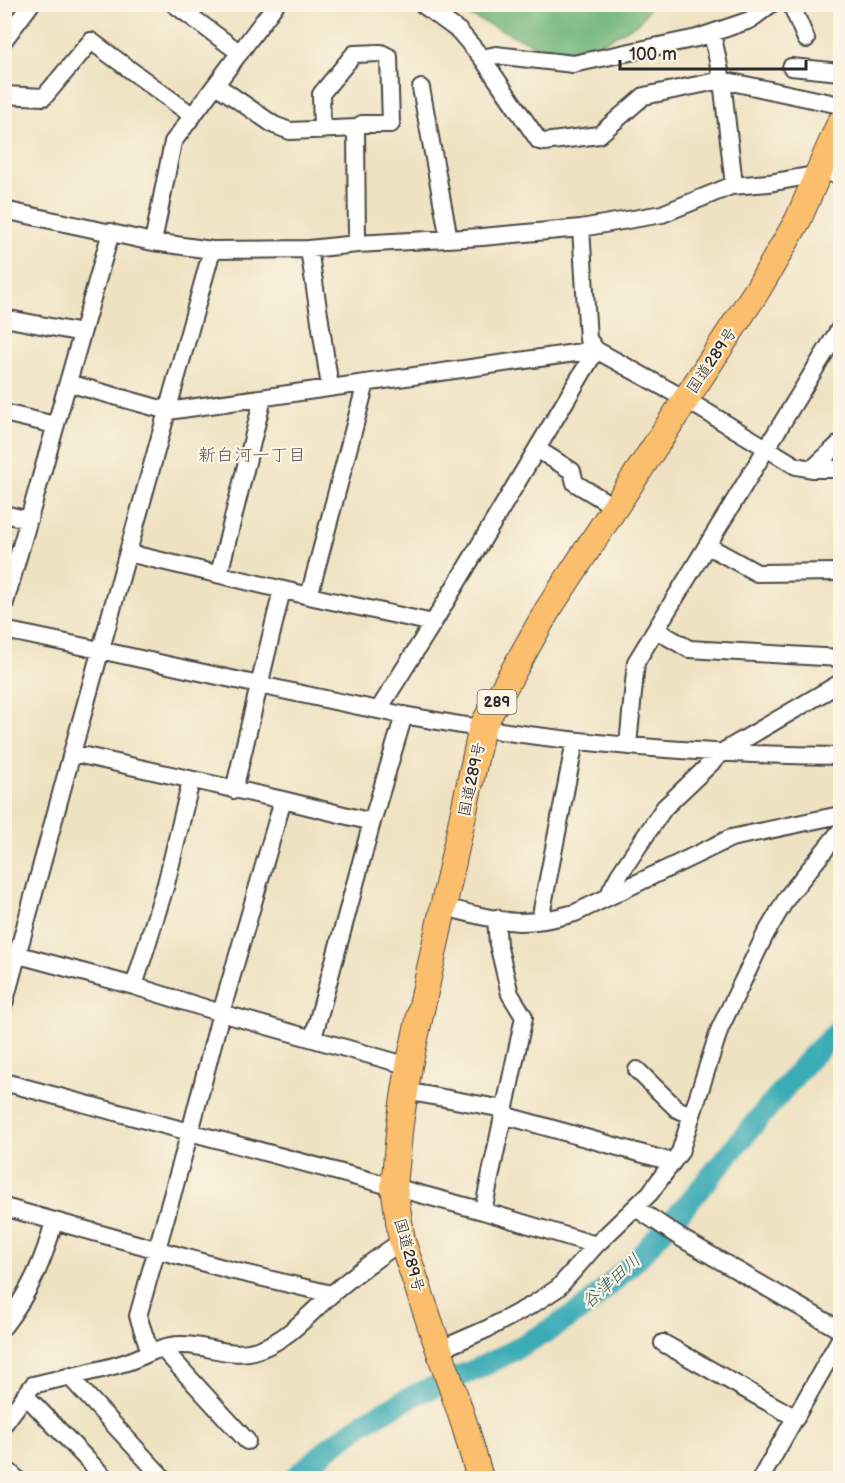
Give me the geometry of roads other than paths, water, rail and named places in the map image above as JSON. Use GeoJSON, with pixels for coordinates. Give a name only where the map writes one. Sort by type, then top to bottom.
{"type":"FeatureCollection","features":[{"type":"Feature","properties":{"kind":"highway","name":"国道289号"},"geometry":{"type":"LineString","coordinates":[[480,1479],[465,1426],[402,1241],[393,1187],[407,1078],[482,727],[547,611],[758,289],[798,220],[830,173],[840,123]]}},
{"type":"Feature","properties":{"kind":"street"},"geometry":{"type":"LineString","coordinates":[[4,40],[31,4]]}},
{"type":"Feature","properties":{"kind":"street"},"geometry":{"type":"LineString","coordinates":[[174,4],[240,53]]}},
{"type":"Feature","properties":{"kind":"street"},"geometry":{"type":"LineString","coordinates":[[153,242],[173,142],[276,4]]}},
{"type":"Feature","properties":{"kind":"street"},"geometry":{"type":"LineString","coordinates":[[422,4],[459,32],[483,58],[539,141],[599,135],[644,96],[722,80],[840,105]]}},
{"type":"Feature","properties":{"kind":"street"},"geometry":{"type":"LineString","coordinates":[[483,58],[496,55],[573,64],[697,38],[750,20],[771,4]]}},
{"type":"Feature","properties":{"kind":"street"},"geometry":{"type":"LineString","coordinates":[[791,4],[806,39]]}},
{"type":"Feature","properties":{"kind":"street"},"geometry":{"type":"LineString","coordinates":[[712,33],[722,80],[734,185]]}},
{"type":"Feature","properties":{"kind":"street"},"geometry":{"type":"LineString","coordinates":[[4,95],[44,97],[92,41],[193,116]]}},
{"type":"Feature","properties":{"kind":"street"},"geometry":{"type":"LineString","coordinates":[[216,85],[274,125],[290,131],[322,130],[356,128],[362,124],[390,124],[389,57],[381,53],[354,54],[321,94],[322,130]]}},
{"type":"Feature","properties":{"kind":"street"},"geometry":{"type":"LineString","coordinates":[[792,67],[840,72]]}},
{"type":"Feature","properties":{"kind":"street"},"geometry":{"type":"LineString","coordinates":[[421,88],[449,239]]}},
{"type":"Feature","properties":{"kind":"street"},"geometry":{"type":"LineString","coordinates":[[356,128],[357,244]]}},
{"type":"Feature","properties":{"kind":"street"},"geometry":{"type":"LineString","coordinates":[[4,210],[153,242],[212,250],[309,249],[581,228],[662,214],[734,185],[769,183],[830,173]]}},
{"type":"Feature","properties":{"kind":"street"},"geometry":{"type":"LineString","coordinates":[[581,228],[588,339],[596,350],[685,399],[796,466],[812,469],[840,469]]}},
{"type":"Feature","properties":{"kind":"street"},"geometry":{"type":"LineString","coordinates":[[4,606],[111,232]]}},
{"type":"Feature","properties":{"kind":"street"},"geometry":{"type":"LineString","coordinates":[[309,249],[330,387]]}},
{"type":"Feature","properties":{"kind":"street"},"geometry":{"type":"LineString","coordinates":[[4,1004],[12,953],[72,753],[212,250]]}},
{"type":"Feature","properties":{"kind":"street"},"geometry":{"type":"LineString","coordinates":[[4,318],[82,333]]}},
{"type":"Feature","properties":{"kind":"street"},"geometry":{"type":"LineString","coordinates":[[628,745],[636,662],[840,328]]}},
{"type":"Feature","properties":{"kind":"street"},"geometry":{"type":"LineString","coordinates":[[68,383],[168,411],[596,350]]}},
{"type":"Feature","properties":{"kind":"street"},"geometry":{"type":"LineString","coordinates":[[379,710],[434,623],[596,350]]}},
{"type":"Feature","properties":{"kind":"street"},"geometry":{"type":"LineString","coordinates":[[309,596],[366,383]]}},
{"type":"Feature","properties":{"kind":"street"},"geometry":{"type":"LineString","coordinates":[[219,574],[263,398]]}},
{"type":"Feature","properties":{"kind":"street"},"geometry":{"type":"LineString","coordinates":[[4,413],[55,425]]}},
{"type":"Feature","properties":{"kind":"street"},"geometry":{"type":"LineString","coordinates":[[812,469],[840,443]]}},
{"type":"Feature","properties":{"kind":"street"},"geometry":{"type":"LineString","coordinates":[[537,449],[572,471],[575,483],[615,507]]}},
{"type":"Feature","properties":{"kind":"street"},"geometry":{"type":"LineString","coordinates":[[4,514],[29,520]]}},
{"type":"Feature","properties":{"kind":"street"},"geometry":{"type":"LineString","coordinates":[[708,546],[757,573],[840,572]]}},
{"type":"Feature","properties":{"kind":"street"},"geometry":{"type":"LineString","coordinates":[[128,553],[434,623]]}},
{"type":"Feature","properties":{"kind":"street"},"geometry":{"type":"LineString","coordinates":[[234,790],[282,590]]}},
{"type":"Feature","properties":{"kind":"street"},"geometry":{"type":"LineString","coordinates":[[4,630],[259,686],[404,715],[482,727],[575,741],[724,752],[840,756]]}},
{"type":"Feature","properties":{"kind":"street"},"geometry":{"type":"LineString","coordinates":[[656,630],[689,649],[840,658]]}},
{"type":"Feature","properties":{"kind":"street"},"geometry":{"type":"LineString","coordinates":[[610,896],[619,875],[664,808],[724,752],[840,683]]}},
{"type":"Feature","properties":{"kind":"street"},"geometry":{"type":"LineString","coordinates":[[313,1038],[404,715]]}},
{"type":"Feature","properties":{"kind":"street"},"geometry":{"type":"LineString","coordinates":[[540,920],[575,741]]}},
{"type":"Feature","properties":{"kind":"street"},"geometry":{"type":"LineString","coordinates":[[72,753],[372,822]]}},
{"type":"Feature","properties":{"kind":"street"},"geometry":{"type":"LineString","coordinates":[[134,986],[166,884],[191,781]]}},
{"type":"Feature","properties":{"kind":"street"},"geometry":{"type":"LineString","coordinates":[[247,1441],[156,1350],[138,1316],[221,1013],[283,800]]}},
{"type":"Feature","properties":{"kind":"street"},"geometry":{"type":"LineString","coordinates":[[443,907],[519,922],[575,913],[730,838],[840,814]]}},
{"type":"Feature","properties":{"kind":"street"},"geometry":{"type":"LineString","coordinates":[[440,1353],[558,1288],[596,1245],[642,1211],[680,1152],[720,1028],[765,935],[788,896],[840,831]]}},
{"type":"Feature","properties":{"kind":"street"},"geometry":{"type":"LineString","coordinates":[[483,1211],[524,1017],[510,994],[498,944],[496,918]]}},
{"type":"Feature","properties":{"kind":"street"},"geometry":{"type":"LineString","coordinates":[[12,953],[313,1038],[407,1078],[504,1112],[672,1162]]}},
{"type":"Feature","properties":{"kind":"street"},"geometry":{"type":"LineString","coordinates":[[637,1070],[678,1109],[691,1115]]}},
{"type":"Feature","properties":{"kind":"street"},"geometry":{"type":"LineString","coordinates":[[4,1082],[483,1211],[596,1245]]}},
{"type":"Feature","properties":{"kind":"street"},"geometry":{"type":"LineString","coordinates":[[4,1207],[230,1270],[331,1294]]}},
{"type":"Feature","properties":{"kind":"street"},"geometry":{"type":"LineString","coordinates":[[642,1211],[681,1238],[840,1330]]}},
{"type":"Feature","properties":{"kind":"street"},"geometry":{"type":"LineString","coordinates":[[4,1326],[22,1301],[36,1275],[49,1242],[54,1221]]}},
{"type":"Feature","properties":{"kind":"street"},"geometry":{"type":"LineString","coordinates":[[4,1424],[33,1385],[129,1362],[171,1346],[195,1346],[213,1352],[234,1354],[260,1350],[297,1326],[331,1294],[377,1257],[402,1241]]}},
{"type":"Feature","properties":{"kind":"street"},"geometry":{"type":"LineString","coordinates":[[761,1479],[840,1339]]}},
{"type":"Feature","properties":{"kind":"street"},"geometry":{"type":"LineString","coordinates":[[663,1343],[796,1418]]}},
{"type":"Feature","properties":{"kind":"street"},"geometry":{"type":"LineString","coordinates":[[69,1376],[163,1479]]}},
{"type":"Feature","properties":{"kind":"street"},"geometry":{"type":"LineString","coordinates":[[25,1395],[105,1479]]}},
{"type":"Feature","properties":{"kind":"street"},"geometry":{"type":"LineString","coordinates":[[4,1467],[15,1479]]}},
{"type":"Feature","properties":{"kind":"waterway","name":"谷津田川"},"geometry":{"type":"LineString","coordinates":[[294,1478],[330,1447],[366,1421],[415,1395],[503,1356],[587,1306],[637,1259],[688,1203],[808,1060],[840,1029]]}},
{"type":"Feature","properties":{"kind":"district","name":"新白河一丁目"},"geometry":{"type":"Point","coordinates":[252,455]}}]}
